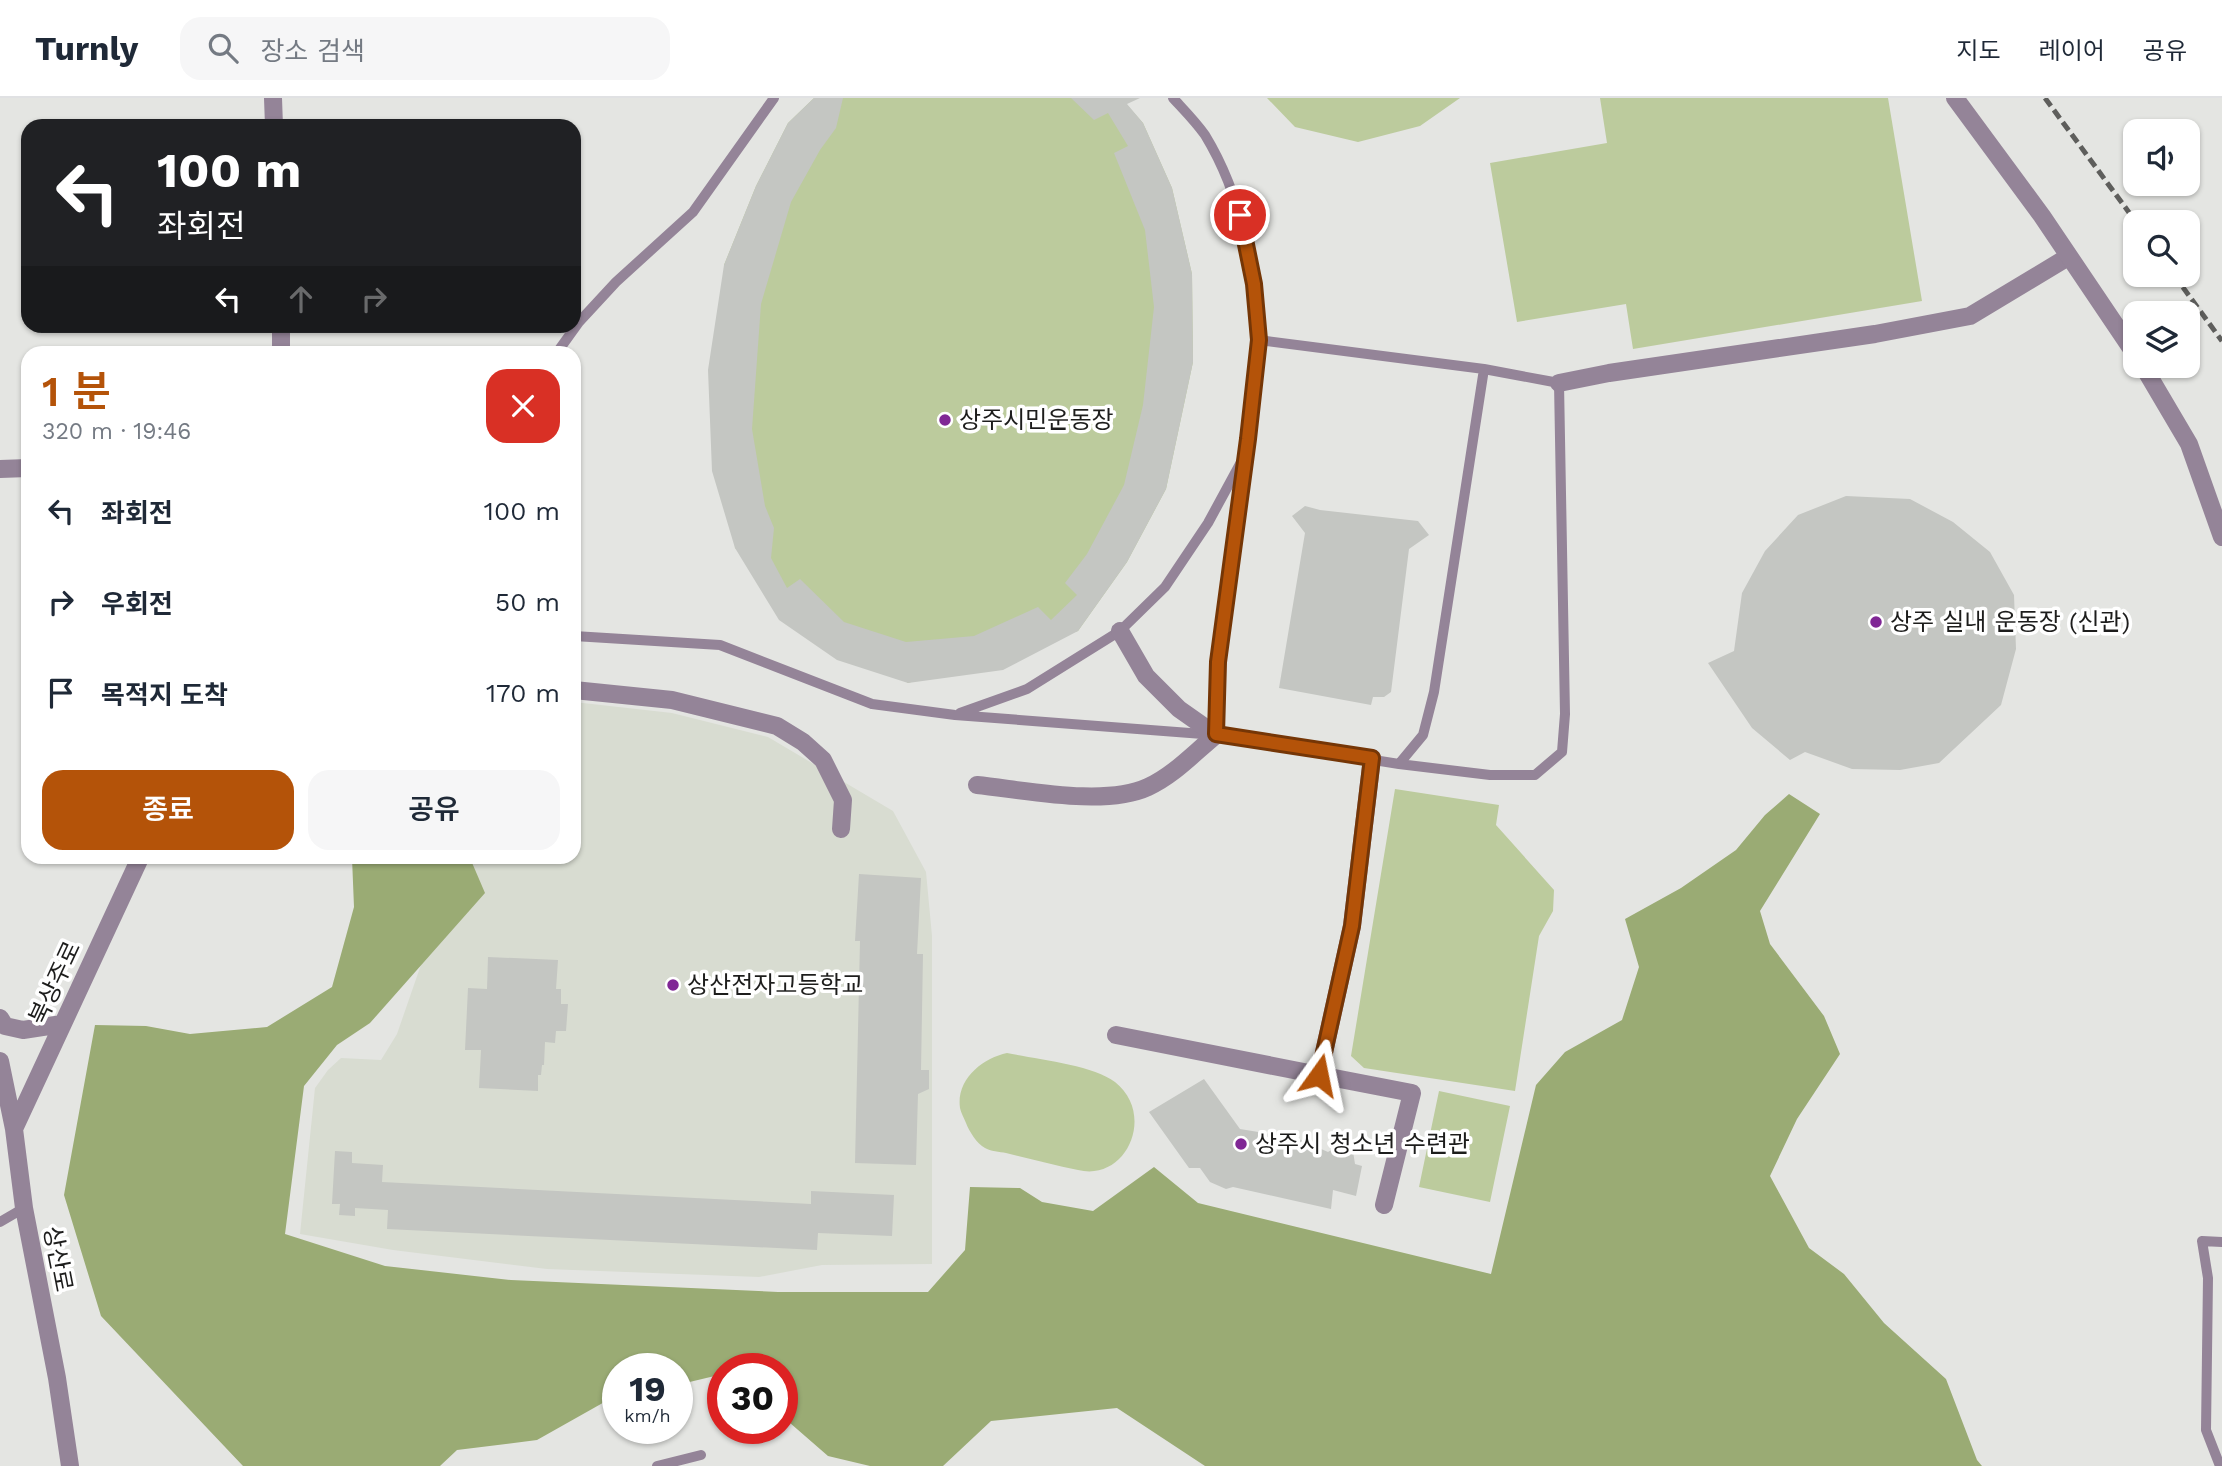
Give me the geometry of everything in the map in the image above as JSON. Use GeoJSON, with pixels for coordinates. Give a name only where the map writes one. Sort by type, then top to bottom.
{"type":"FeatureCollection","features":[{"type":"Feature","properties":{"kind":"street"},"geometry":{"type":"LineString","coordinates":[[273,98],[274,119]]}},
{"type":"Feature","properties":{"kind":"street"},"geometry":{"type":"LineString","coordinates":[[1955,98],[2042,216],[2123,337]]}},
{"type":"Feature","properties":{"kind":"street"},"geometry":{"type":"LineString","coordinates":[[1559,383],[1959,319],[1970,316],[2068,257]]}},
{"type":"Feature","properties":{"kind":"street"},"geometry":{"type":"LineString","coordinates":[[2150,378],[2189,444],[2222,537]]}},
{"type":"Feature","properties":{"kind":"street"},"geometry":{"type":"LineString","coordinates":[[0,469],[21,468]]}},
{"type":"Feature","properties":{"kind":"street"},"geometry":{"type":"LineString","coordinates":[[977,785],[1090,796],[1129,794],[1171,774],[1216,734],[1179,709],[1146,676],[1120,631]]}},
{"type":"Feature","properties":{"kind":"street"},"geometry":{"type":"LineString","coordinates":[[581,691],[672,700],[776,726],[803,742],[823,760],[843,800],[841,829]]}},
{"type":"Feature","properties":{"kind":"street"},"geometry":{"type":"LineString","coordinates":[[1319,1075],[1352,926],[1372,758]]}},
{"type":"Feature","properties":{"kind":"street","name":"북상주로"},"geometry":{"type":"LineString","coordinates":[[14,1129],[137,864]]}},
{"type":"Feature","properties":{"kind":"street"},"geometry":{"type":"LineString","coordinates":[[0,1018],[5,1026],[23,1030],[62,1024]]}},
{"type":"Feature","properties":{"kind":"street"},"geometry":{"type":"LineString","coordinates":[[1116,1035],[1412,1093],[1384,1205]]}},
{"type":"Feature","properties":{"kind":"street","name":"상산로"},"geometry":{"type":"LineString","coordinates":[[0,1060],[14,1129],[24,1208],[57,1378],[70,1466]]}},
{"type":"Feature","properties":{"kind":"lane"},"geometry":{"type":"LineString","coordinates":[[581,320],[616,282],[693,212],[774,98]]}},
{"type":"Feature","properties":{"kind":"lane"},"geometry":{"type":"LineString","coordinates":[[1173,98],[1204,133],[1234,191],[1254,284],[1259,340],[1218,662],[1216,734]]}},
{"type":"Feature","properties":{"kind":"lane"},"geometry":{"type":"LineString","coordinates":[[581,636],[720,645],[872,704],[955,715],[1216,734],[1399,764],[1490,775],[1535,775],[1562,752],[1565,714],[1559,383],[1483,369],[1259,340]]}},
{"type":"Feature","properties":{"kind":"lane"},"geometry":{"type":"LineString","coordinates":[[1399,764],[1423,735],[1434,692],[1483,369]]}},
{"type":"Feature","properties":{"kind":"lane"},"geometry":{"type":"LineString","coordinates":[[955,715],[1027,689],[1120,631],[1165,587],[1208,523],[1246,453]]}},
{"type":"Feature","properties":{"kind":"lane"},"geometry":{"type":"LineString","coordinates":[[0,1222],[24,1208]]}},
{"type":"Feature","properties":{"kind":"lane"},"geometry":{"type":"LineString","coordinates":[[2220,1466],[2206,1430],[2208,1278],[2202,1241],[2222,1242]]}},
{"type":"Feature","properties":{"kind":"lane"},"geometry":{"type":"LineString","coordinates":[[657,1466],[701,1455]]}},
{"type":"Feature","properties":{"kind":"shaded area","name":"상산전자고등학교"},"geometry":{"type":"Polygon","coordinates":[[[581,703],[672,713],[768,737],[893,811],[926,872],[932,936],[932,1264],[822,1265],[759,1277],[547,1269],[393,1250],[300,1234],[315,1088],[341,1058],[381,1060],[397,1034],[456,864],[581,864],[581,703]]]}},
{"type":"Feature","properties":{"kind":"green space","name":"상주시민운동장"},"geometry":{"type":"Polygon","coordinates":[[[814,98],[1121,98],[1143,123],[1172,188],[1192,274],[1193,362],[1166,489],[1127,562],[1078,631],[908,683],[735,548],[724,265],[756,186],[788,123],[814,98]]]}},
{"type":"Feature","properties":{"kind":"green space"},"geometry":{"type":"Polygon","coordinates":[[[1267,98],[1460,98],[1420,126],[1358,142],[1295,127],[1267,98]]]}},
{"type":"Feature","properties":{"kind":"green space"},"geometry":{"type":"Polygon","coordinates":[[[1600,98],[1888,98],[1922,301],[1633,349],[1626,304],[1517,322],[1490,163],[1607,143],[1600,98]]]}},
{"type":"Feature","properties":{"kind":"green space"},"geometry":{"type":"Polygon","coordinates":[[[1395,789],[1499,805],[1496,825],[1554,890],[1553,911],[1539,936],[1515,1091],[1364,1068],[1351,1056],[1395,789]]]}},
{"type":"Feature","properties":{"kind":"green space"},"geometry":{"type":"Polygon","coordinates":[[[1789,794],[1820,814],[1760,911],[1770,944],[1824,1016],[1840,1054],[1797,1119],[1770,1176],[1809,1248],[1844,1274],[1884,1323],[1946,1379],[1977,1460],[1982,1466],[1205,1466],[1117,1408],[991,1421],[943,1466],[870,1466],[828,1456],[798,1430],[798,1353],[707,1353],[707,1378],[693,1381],[693,1353],[602,1353],[602,1403],[537,1440],[457,1450],[440,1466],[243,1466],[101,1316],[64,1195],[95,1025],[146,1026],[190,1034],[267,1027],[332,987],[354,907],[352,864],[473,864],[485,893],[370,1023],[337,1045],[304,1086],[285,1234],[385,1266],[511,1280],[778,1292],[928,1292],[965,1250],[970,1187],[1020,1188],[1042,1202],[1093,1211],[1154,1167],[1198,1203],[1491,1274],[1536,1085],[1565,1052],[1622,1020],[1639,967],[1625,919],[1681,888],[1736,850],[1765,815],[1789,794]]]}},
{"type":"Feature","properties":{"kind":"green space"},"geometry":{"type":"Polygon","coordinates":[[[1007,1053],[1079,1067],[1115,1082],[1127,1095],[1133,1111],[1134,1127],[1122,1156],[1110,1166],[1095,1171],[1078,1170],[992,1151],[979,1144],[960,1110],[962,1088],[981,1065],[1007,1053]]]}},
{"type":"Feature","properties":{"kind":"green space"},"geometry":{"type":"Polygon","coordinates":[[[1439,1091],[1510,1106],[1490,1202],[1419,1187],[1439,1091]]]}},
{"type":"Feature","properties":{"kind":"building"},"geometry":{"type":"Polygon","coordinates":[[[814,98],[843,98],[836,128],[820,150],[791,202],[761,304],[752,429],[765,506],[774,528],[771,558],[787,588],[800,579],[844,622],[906,642],[974,636],[1038,607],[1051,620],[1077,595],[1065,583],[1087,554],[1124,485],[1143,405],[1154,307],[1145,230],[1114,153],[1128,146],[1108,113],[1094,120],[1071,98],[1140,98],[1127,104],[1143,123],[1172,188],[1192,274],[1193,362],[1166,489],[1127,562],[1078,631],[1003,670],[908,683],[837,660],[779,620],[735,548],[712,471],[708,370],[724,265],[756,186],[788,123],[814,98]]]}},
{"type":"Feature","properties":{"kind":"building","name":"상주 실내 운동장 (신관)"},"geometry":{"type":"Polygon","coordinates":[[[1846,496],[1910,499],[1953,522],[1990,552],[2014,595],[2016,649],[2001,705],[1939,763],[1900,770],[1852,769],[1805,752],[1790,760],[1752,728],[1708,663],[1734,651],[1742,593],[1765,551],[1798,515],[1846,496]]]}},
{"type":"Feature","properties":{"kind":"building"},"geometry":{"type":"Polygon","coordinates":[[[1305,506],[1418,521],[1429,535],[1409,549],[1391,692],[1384,697],[1373,697],[1371,705],[1279,688],[1305,533],[1292,516],[1305,506]]]}},
{"type":"Feature","properties":{"kind":"building"},"geometry":{"type":"Polygon","coordinates":[[[859,874],[921,878],[917,954],[923,954],[921,1070],[929,1070],[929,1089],[918,1094],[916,1165],[855,1163],[860,941],[855,941],[859,874]]]}},
{"type":"Feature","properties":{"kind":"building"},"geometry":{"type":"Polygon","coordinates":[[[488,957],[558,960],[556,989],[561,989],[561,1004],[568,1004],[566,1031],[556,1031],[555,1043],[545,1042],[544,1065],[541,1075],[538,1075],[538,1091],[479,1088],[481,1050],[465,1050],[468,988],[487,989],[488,957]]]}},
{"type":"Feature","properties":{"kind":"building","name":"상주시 청소년 수련관"},"geometry":{"type":"Polygon","coordinates":[[[1204,1079],[1240,1129],[1296,1138],[1328,1152],[1344,1142],[1352,1145],[1355,1164],[1362,1166],[1356,1196],[1333,1190],[1331,1209],[1233,1187],[1226,1189],[1210,1182],[1200,1168],[1189,1168],[1149,1112],[1204,1079]]]}},
{"type":"Feature","properties":{"kind":"building"},"geometry":{"type":"Polygon","coordinates":[[[335,1151],[352,1152],[352,1163],[383,1165],[382,1182],[811,1204],[811,1191],[894,1195],[892,1236],[818,1233],[817,1250],[387,1229],[388,1210],[355,1208],[355,1216],[339,1215],[340,1204],[332,1204],[335,1151]]]}},
{"type":"Feature","properties":{"kind":"railway"},"geometry":{"type":"LineString","coordinates":[[2045,98],[2127,210]]}},
{"type":"Feature","properties":{"kind":"railway"},"geometry":{"type":"LineString","coordinates":[[2183,287],[2222,341]]}},
{"type":"Feature","properties":{"kind":"place","name":"상주시민운동장"},"geometry":{"type":"Point","coordinates":[945,420]}},
{"type":"Feature","properties":{"kind":"place","name":"상주 실내 운동장 (신관)"},"geometry":{"type":"Point","coordinates":[1876,622]}},
{"type":"Feature","properties":{"kind":"place","name":"상산전자고등학교"},"geometry":{"type":"Point","coordinates":[673,985]}},
{"type":"Feature","properties":{"kind":"place","name":"상주시 청소년 수련관"},"geometry":{"type":"Point","coordinates":[1241,1144]}},
{"type":"Feature","properties":{"kind":"route"},"geometry":{"type":"LineString","coordinates":[[1240,215],[1254,284],[1259,340],[1218,662],[1216,734],[1372,758],[1352,926],[1319,1075]]}}]}
